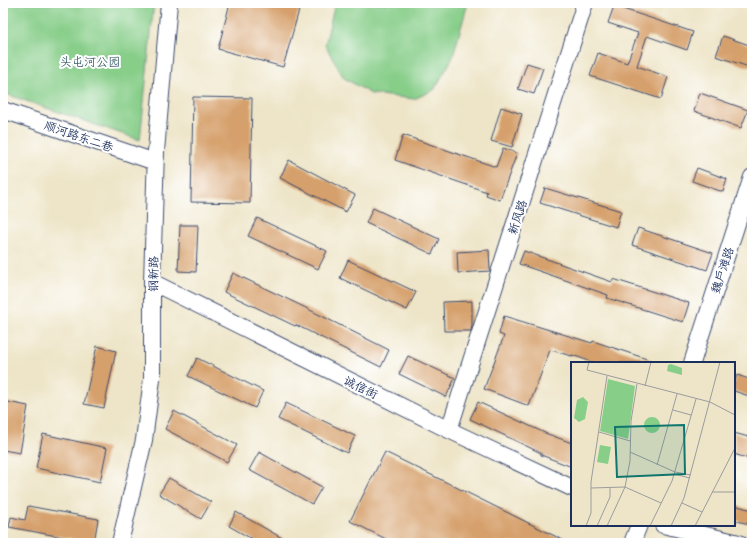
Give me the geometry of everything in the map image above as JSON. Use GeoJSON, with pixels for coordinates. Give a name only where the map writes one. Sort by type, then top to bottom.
{"type":"FeatureCollection","features":[{"type":"Feature","properties":{"kind":"street","name":"钢新路"},"geometry":{"type":"LineString","coordinates":[[120,543],[144,440],[152,379],[152,282],[155,162],[169,3]]}},
{"type":"Feature","properties":{"kind":"street","name":"新风路"},"geometry":{"type":"LineString","coordinates":[[449,430],[585,3]]}},
{"type":"Feature","properties":{"kind":"street","name":"顺河路东二巷"},"geometry":{"type":"LineString","coordinates":[[3,110],[155,162]]}},
{"type":"Feature","properties":{"kind":"street","name":"魏户滩路"},"geometry":{"type":"LineString","coordinates":[[692,362],[752,177]]}},
{"type":"Feature","properties":{"kind":"street","name":"诚信街"},"geometry":{"type":"LineString","coordinates":[[152,282],[449,430],[571,488]]}},
{"type":"Feature","properties":{"kind":"street"},"geometry":{"type":"LineString","coordinates":[[633,543],[639,526]]}},
{"type":"Feature","properties":{"kind":"street"},"geometry":{"type":"LineString","coordinates":[[667,526],[739,543]]}},
{"type":"Feature","properties":{"kind":"green space","name":"头屯河公园"},"geometry":{"type":"Polygon","coordinates":[[[3,3],[154,3],[140,140],[3,93],[3,3]]]}},
{"type":"Feature","properties":{"kind":"green space"},"geometry":{"type":"Polygon","coordinates":[[[335,3],[468,3],[452,59],[434,90],[414,99],[371,94],[344,78],[325,45],[335,3]]]}},
{"type":"Feature","properties":{"kind":"building"},"geometry":{"type":"Polygon","coordinates":[[[230,3],[301,3],[283,67],[218,49],[230,3]]]}},
{"type":"Feature","properties":{"kind":"building"},"geometry":{"type":"Polygon","coordinates":[[[614,6],[693,32],[687,50],[647,36],[637,66],[668,77],[661,99],[590,76],[598,53],[627,63],[638,33],[608,23],[614,6]]]}},
{"type":"Feature","properties":{"kind":"building"},"geometry":{"type":"Polygon","coordinates":[[[723,36],[752,46],[752,68],[716,56],[723,36]]]}},
{"type":"Feature","properties":{"kind":"building"},"geometry":{"type":"Polygon","coordinates":[[[527,63],[543,68],[534,94],[518,89],[527,63]]]}},
{"type":"Feature","properties":{"kind":"building"},"geometry":{"type":"Polygon","coordinates":[[[700,93],[748,110],[741,128],[694,111],[700,93]]]}},
{"type":"Feature","properties":{"kind":"building"},"geometry":{"type":"Polygon","coordinates":[[[193,97],[252,98],[250,203],[191,202],[193,97]]]}},
{"type":"Feature","properties":{"kind":"building"},"geometry":{"type":"Polygon","coordinates":[[[501,107],[522,114],[512,147],[491,141],[501,107]]]}},
{"type":"Feature","properties":{"kind":"building"},"geometry":{"type":"Polygon","coordinates":[[[403,135],[496,167],[503,148],[517,153],[500,200],[486,195],[487,192],[395,160],[403,135]]]}},
{"type":"Feature","properties":{"kind":"building"},"geometry":{"type":"Polygon","coordinates":[[[289,160],[355,195],[346,212],[280,178],[289,160]]]}},
{"type":"Feature","properties":{"kind":"building"},"geometry":{"type":"Polygon","coordinates":[[[697,168],[727,179],[723,192],[692,181],[697,168]]]}},
{"type":"Feature","properties":{"kind":"building"},"geometry":{"type":"Polygon","coordinates":[[[545,188],[621,211],[616,227],[540,203],[545,188]]]}},
{"type":"Feature","properties":{"kind":"building"},"geometry":{"type":"Polygon","coordinates":[[[373,208],[439,239],[432,254],[366,223],[373,208]]]}},
{"type":"Feature","properties":{"kind":"building"},"geometry":{"type":"Polygon","coordinates":[[[257,218],[327,251],[318,269],[248,236],[257,218]]]}},
{"type":"Feature","properties":{"kind":"building"},"geometry":{"type":"Polygon","coordinates":[[[180,225],[198,225],[196,272],[178,271],[180,225]]]}},
{"type":"Feature","properties":{"kind":"building"},"geometry":{"type":"Polygon","coordinates":[[[638,228],[713,253],[707,270],[632,245],[638,228]]]}},
{"type":"Feature","properties":{"kind":"building"},"geometry":{"type":"Polygon","coordinates":[[[489,250],[490,271],[458,273],[457,252],[489,250]]]}},
{"type":"Feature","properties":{"kind":"building"},"geometry":{"type":"Polygon","coordinates":[[[524,251],[612,282],[613,279],[689,303],[683,322],[607,298],[608,295],[519,264],[524,251]]]}},
{"type":"Feature","properties":{"kind":"building"},"geometry":{"type":"Polygon","coordinates":[[[348,260],[416,292],[407,310],[340,278],[348,260]]]}},
{"type":"Feature","properties":{"kind":"building"},"geometry":{"type":"Polygon","coordinates":[[[233,273],[389,350],[381,367],[296,325],[295,326],[224,292],[233,273]]]}},
{"type":"Feature","properties":{"kind":"building"},"geometry":{"type":"Polygon","coordinates":[[[472,301],[471,331],[444,331],[443,302],[472,301]]]}},
{"type":"Feature","properties":{"kind":"building"},"geometry":{"type":"Polygon","coordinates":[[[504,316],[592,343],[593,341],[653,362],[592,362],[572,355],[550,350],[529,406],[484,389],[504,336],[499,334],[504,316]]]}},
{"type":"Feature","properties":{"kind":"building"},"geometry":{"type":"Polygon","coordinates":[[[97,346],[116,351],[104,408],[84,404],[97,346]]]}},
{"type":"Feature","properties":{"kind":"building"},"geometry":{"type":"Polygon","coordinates":[[[408,356],[455,378],[446,397],[399,374],[408,356]]]}},
{"type":"Feature","properties":{"kind":"building"},"geometry":{"type":"Polygon","coordinates":[[[197,358],[263,391],[255,408],[188,376],[197,358]]]}},
{"type":"Feature","properties":{"kind":"building"},"geometry":{"type":"Polygon","coordinates":[[[737,375],[752,380],[752,397],[735,391],[735,381],[737,375]]]}},
{"type":"Feature","properties":{"kind":"building"},"geometry":{"type":"Polygon","coordinates":[[[3,401],[28,406],[20,453],[3,450],[3,401]]]}},
{"type":"Feature","properties":{"kind":"building"},"geometry":{"type":"Polygon","coordinates":[[[478,402],[545,433],[571,443],[571,467],[541,455],[541,453],[470,419],[478,402]]]}},
{"type":"Feature","properties":{"kind":"building"},"geometry":{"type":"Polygon","coordinates":[[[286,403],[355,436],[347,453],[278,419],[286,403]]]}},
{"type":"Feature","properties":{"kind":"building"},"geometry":{"type":"Polygon","coordinates":[[[174,411],[237,445],[227,462],[165,429],[174,411]]]}},
{"type":"Feature","properties":{"kind":"building"},"geometry":{"type":"Polygon","coordinates":[[[735,433],[752,438],[752,460],[735,454],[735,433]]]}},
{"type":"Feature","properties":{"kind":"building"},"geometry":{"type":"Polygon","coordinates":[[[43,434],[107,448],[100,482],[36,468],[43,434]]]}},
{"type":"Feature","properties":{"kind":"building"},"geometry":{"type":"Polygon","coordinates":[[[259,452],[322,487],[312,504],[249,470],[259,452]]]}},
{"type":"Feature","properties":{"kind":"building"},"geometry":{"type":"Polygon","coordinates":[[[385,452],[569,543],[394,543],[350,521],[385,452]]]}},
{"type":"Feature","properties":{"kind":"building"},"geometry":{"type":"Polygon","coordinates":[[[169,478],[211,502],[201,519],[159,494],[169,478]]]}},
{"type":"Feature","properties":{"kind":"building"},"geometry":{"type":"Polygon","coordinates":[[[735,505],[752,510],[752,525],[735,520],[735,505]]]}},
{"type":"Feature","properties":{"kind":"building"},"geometry":{"type":"Polygon","coordinates":[[[28,506],[98,519],[94,543],[9,527],[11,517],[25,520],[28,506]]]}},
{"type":"Feature","properties":{"kind":"building"},"geometry":{"type":"Polygon","coordinates":[[[236,512],[291,543],[259,543],[229,526],[236,512]]]}}]}
